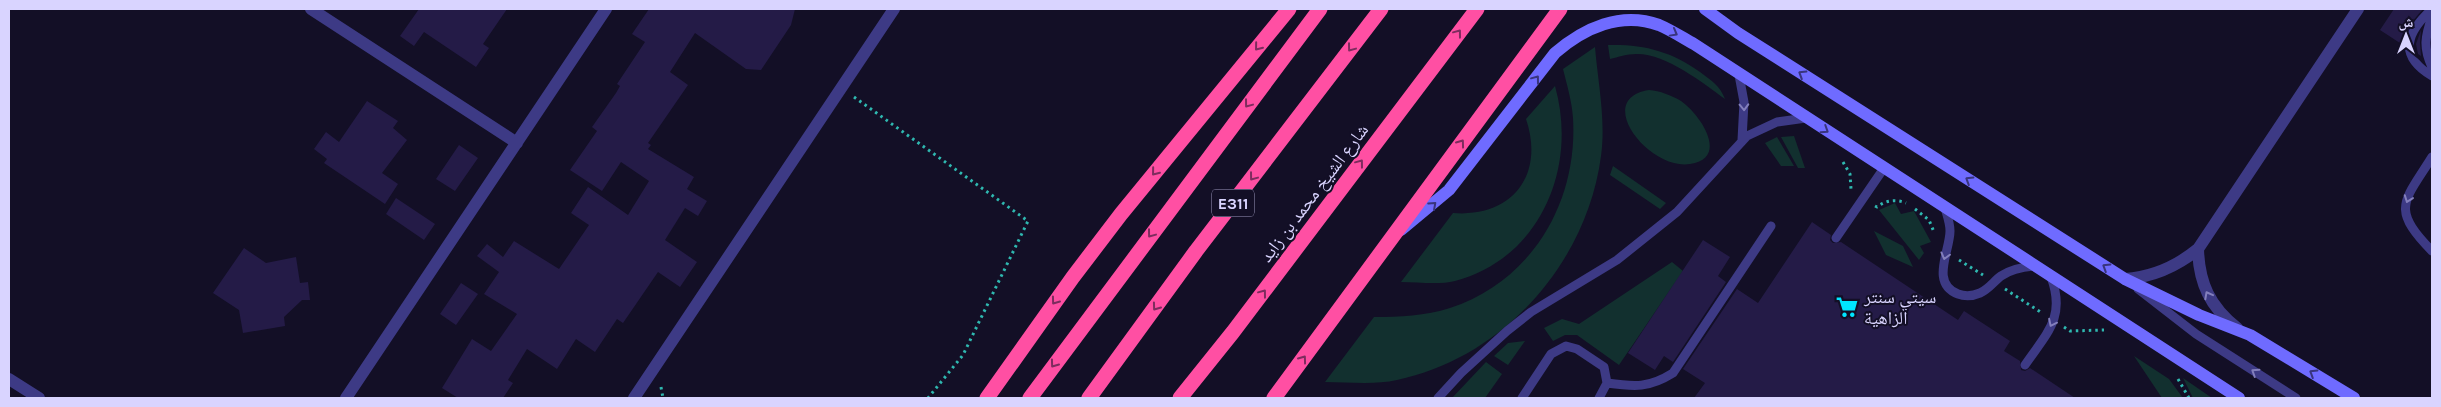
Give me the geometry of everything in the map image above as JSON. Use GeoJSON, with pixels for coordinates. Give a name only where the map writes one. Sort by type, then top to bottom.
{"type":"FeatureCollection","features":[{"type":"Feature","properties":{"kind":"highway"},"geometry":{"type":"LineString","coordinates":[[986,398],[1103,237],[1289,9]]}},
{"type":"Feature","properties":{"kind":"highway"},"geometry":{"type":"LineString","coordinates":[[1030,398],[1320,9]]}},
{"type":"Feature","properties":{"kind":"highway","name":"E311"},"geometry":{"type":"LineString","coordinates":[[1089,398],[1196,251],[1381,9]]}},
{"type":"Feature","properties":{"kind":"highway","name":"شارع الشيخ محمد بن زايد"},"geometry":{"type":"LineString","coordinates":[[1180,398],[1233,332],[1477,9]]}},
{"type":"Feature","properties":{"kind":"highway"},"geometry":{"type":"LineString","coordinates":[[1274,398],[1560,9]]}},
{"type":"Feature","properties":{"kind":"highway"},"geometry":{"type":"LineString","coordinates":[[1194,398],[1233,332]]}},
{"type":"Feature","properties":{"kind":"street"},"geometry":{"type":"LineString","coordinates":[[311,9],[518,143]]}},
{"type":"Feature","properties":{"kind":"street"},"geometry":{"type":"LineString","coordinates":[[346,398],[606,9]]}},
{"type":"Feature","properties":{"kind":"street"},"geometry":{"type":"LineString","coordinates":[[634,398],[894,9]]}},
{"type":"Feature","properties":{"kind":"street"},"geometry":{"type":"LineString","coordinates":[[1632,9],[1640,21]]}},
{"type":"Feature","properties":{"kind":"street"},"geometry":{"type":"LineString","coordinates":[[1705,9],[1738,33],[2125,279],[2200,315],[2240,330]]}},
{"type":"Feature","properties":{"kind":"street"},"geometry":{"type":"LineString","coordinates":[[2125,279],[2141,278],[2171,268],[2198,249],[2358,9]]}},
{"type":"Feature","properties":{"kind":"street"},"geometry":{"type":"LineString","coordinates":[[1394,234],[1432,206],[1448,190],[1555,53],[1573,38],[1594,26],[1617,21],[1640,21],[1660,26],[1694,44],[2239,398]]}},
{"type":"Feature","properties":{"kind":"street"},"geometry":{"type":"LineString","coordinates":[[2198,249],[2198,268],[2203,287],[2218,311],[2240,330],[2354,398]]}},
{"type":"Feature","properties":{"kind":"street"},"geometry":{"type":"LineString","coordinates":[[9,379],[39,398]]}},
{"type":"Feature","properties":{"kind":"lane"},"geometry":{"type":"LineString","coordinates":[[2432,10],[2413,30],[2410,48],[2416,65],[2432,76]]}},
{"type":"Feature","properties":{"kind":"lane"},"geometry":{"type":"LineString","coordinates":[[2432,17],[2425,36],[2425,45],[2432,67]]}},
{"type":"Feature","properties":{"kind":"lane"},"geometry":{"type":"LineString","coordinates":[[1739,75],[1744,102],[1742,140]]}},
{"type":"Feature","properties":{"kind":"lane"},"geometry":{"type":"LineString","coordinates":[[1438,398],[1461,372],[1507,331],[1532,312],[1617,260],[1662,224],[1704,185],[1742,140],[1768,125],[1786,120],[1806,118]]}},
{"type":"Feature","properties":{"kind":"lane"},"geometry":{"type":"LineString","coordinates":[[2432,157],[2408,196],[2405,211],[2409,226],[2432,251]]}},
{"type":"Feature","properties":{"kind":"lane"},"geometry":{"type":"LineString","coordinates":[[1836,238],[1884,168]]}},
{"type":"Feature","properties":{"kind":"lane"},"geometry":{"type":"LineString","coordinates":[[1945,208],[1950,231],[1943,266],[1943,276],[1947,285],[1955,292],[1964,296],[1975,296],[1984,292],[2012,270],[2034,266]]}},
{"type":"Feature","properties":{"kind":"lane"},"geometry":{"type":"LineString","coordinates":[[1607,383],[1640,386],[1651,384],[1673,372],[1771,226]]}},
{"type":"Feature","properties":{"kind":"lane"},"geometry":{"type":"LineString","coordinates":[[2026,365],[2055,322],[2057,299],[2051,277]]}},
{"type":"Feature","properties":{"kind":"lane"},"geometry":{"type":"LineString","coordinates":[[2125,279],[2196,334],[2296,398]]}},
{"type":"Feature","properties":{"kind":"lane"},"geometry":{"type":"LineString","coordinates":[[1522,398],[1551,354],[1566,346],[1577,348],[1600,362],[1606,372],[1607,383],[1599,398]]}},
{"type":"Feature","properties":{"kind":"path"},"geometry":{"type":"LineString","coordinates":[[841,88],[1028,221],[963,354],[928,398]]}},
{"type":"Feature","properties":{"kind":"path"},"geometry":{"type":"LineString","coordinates":[[1841,159],[1850,174],[1851,191],[1877,207],[1882,203],[1894,200],[1906,203],[1930,220],[1934,232],[1934,244],[2070,331],[2104,330],[2112,335]]}},
{"type":"Feature","properties":{"kind":"path"},"geometry":{"type":"LineString","coordinates":[[2172,375],[2180,380],[2189,398]]}},
{"type":"Feature","properties":{"kind":"green space"},"geometry":{"type":"Polygon","coordinates":[[[1608,45],[1633,46],[1656,50],[1678,59],[1712,81],[1725,99],[1683,70],[1659,58],[1636,54],[1610,59],[1608,45]]]}},
{"type":"Feature","properties":{"kind":"green space"},"geometry":{"type":"Polygon","coordinates":[[[1595,47],[1603,129],[1601,156],[1593,195],[1578,233],[1558,268],[1534,300],[1504,328],[1472,351],[1436,368],[1389,382],[1325,382],[1374,317],[1412,316],[1450,308],[1479,296],[1505,279],[1526,258],[1544,234],[1558,208],[1567,179],[1573,149],[1573,118],[1563,69],[1595,47]]]}},
{"type":"Feature","properties":{"kind":"green space"},"geometry":{"type":"Polygon","coordinates":[[[1555,86],[1561,117],[1561,147],[1556,177],[1546,205],[1530,231],[1510,252],[1485,269],[1455,281],[1435,283],[1401,282],[1453,213],[1474,213],[1492,208],[1507,200],[1519,189],[1527,175],[1531,158],[1531,139],[1526,119],[1555,86]]]}},
{"type":"Feature","properties":{"kind":"green space"},"geometry":{"type":"Polygon","coordinates":[[[1649,90],[1661,92],[1681,101],[1696,115],[1708,135],[1710,145],[1708,153],[1702,160],[1690,164],[1674,163],[1659,157],[1644,146],[1633,133],[1626,119],[1626,106],[1633,96],[1649,90]]]}},
{"type":"Feature","properties":{"kind":"green space"},"geometry":{"type":"Polygon","coordinates":[[[1794,136],[1805,168],[1798,168],[1781,137],[1794,136]]]}},
{"type":"Feature","properties":{"kind":"green space"},"geometry":{"type":"Polygon","coordinates":[[[1777,137],[1794,166],[1781,166],[1765,143],[1777,137]]]}},
{"type":"Feature","properties":{"kind":"green space"},"geometry":{"type":"Polygon","coordinates":[[[1613,166],[1666,203],[1660,209],[1610,175],[1613,166]]]}},
{"type":"Feature","properties":{"kind":"green space"},"geometry":{"type":"Polygon","coordinates":[[[1895,203],[1901,214],[1914,211],[1931,242],[1920,246],[1924,253],[1919,260],[1879,210],[1895,203]]]}},
{"type":"Feature","properties":{"kind":"green space"},"geometry":{"type":"Polygon","coordinates":[[[1874,231],[1903,246],[1913,267],[1886,255],[1874,231]]]}},
{"type":"Feature","properties":{"kind":"green space"},"geometry":{"type":"Polygon","coordinates":[[[1672,262],[1683,271],[1619,365],[1577,335],[1565,335],[1553,341],[1544,328],[1562,319],[1579,324],[1672,262]]]}},
{"type":"Feature","properties":{"kind":"green space"},"geometry":{"type":"Polygon","coordinates":[[[1525,341],[1508,365],[1494,356],[1508,343],[1525,341]]]}},
{"type":"Feature","properties":{"kind":"green space"},"geometry":{"type":"Polygon","coordinates":[[[2134,356],[2169,379],[2183,398],[2162,398],[2134,356]]]}},
{"type":"Feature","properties":{"kind":"green space"},"geometry":{"type":"Polygon","coordinates":[[[1486,362],[1502,374],[1485,398],[1452,398],[1486,362]]]}},
{"type":"Feature","properties":{"kind":"green space"},"geometry":{"type":"Polygon","coordinates":[[[2183,378],[2212,398],[2193,398],[2183,378]]]}},
{"type":"Feature","properties":{"kind":"building"},"geometry":{"type":"Polygon","coordinates":[[[419,9],[507,9],[483,44],[489,48],[476,67],[424,32],[414,46],[400,36],[419,9]]]}},
{"type":"Feature","properties":{"kind":"building"},"geometry":{"type":"Polygon","coordinates":[[[649,9],[795,9],[791,25],[761,70],[746,69],[695,33],[670,72],[688,85],[648,143],[651,145],[648,149],[694,177],[687,189],[707,201],[698,216],[685,208],[665,240],[697,262],[680,287],[658,272],[623,323],[617,319],[595,352],[576,339],[557,369],[527,349],[508,380],[513,383],[503,398],[458,398],[442,388],[472,339],[491,351],[517,314],[484,294],[499,272],[477,256],[487,244],[503,257],[514,241],[559,269],[589,225],[571,213],[588,187],[628,215],[649,181],[621,162],[602,191],[570,170],[597,131],[592,127],[616,93],[620,86],[617,84],[645,42],[632,34],[649,9]]]}},
{"type":"Feature","properties":{"kind":"building"},"geometry":{"type":"Polygon","coordinates":[[[2394,9],[2423,9],[2411,23],[2403,45],[2380,30],[2394,9]]]}},
{"type":"Feature","properties":{"kind":"building"},"geometry":{"type":"Polygon","coordinates":[[[2421,30],[2421,56],[2418,54],[2416,44],[2421,30]]]}},
{"type":"Feature","properties":{"kind":"building"},"geometry":{"type":"Polygon","coordinates":[[[367,101],[398,121],[393,128],[407,140],[382,173],[398,184],[385,204],[324,163],[327,159],[314,149],[326,132],[339,142],[367,101]]]}},
{"type":"Feature","properties":{"kind":"building"},"geometry":{"type":"Polygon","coordinates":[[[459,145],[478,158],[455,191],[436,179],[459,145]]]}},
{"type":"Feature","properties":{"kind":"building"},"geometry":{"type":"Polygon","coordinates":[[[396,198],[435,224],[424,240],[386,214],[396,198]]]}},
{"type":"Feature","properties":{"kind":"building","name":"سيتي سنتر الزاهية"},"geometry":{"type":"Polygon","coordinates":[[[1812,222],[1831,235],[1830,240],[1833,243],[1841,242],[1958,320],[1964,311],[2010,341],[2004,351],[2020,361],[2021,370],[2025,371],[2030,368],[2075,398],[1694,398],[1705,383],[1683,369],[1737,289],[1758,303],[1812,222]]]}},
{"type":"Feature","properties":{"kind":"building"},"geometry":{"type":"Polygon","coordinates":[[[1703,240],[1730,257],[1718,276],[1726,282],[1673,362],[1664,356],[1655,370],[1628,353],[1703,240]]]}},
{"type":"Feature","properties":{"kind":"building"},"geometry":{"type":"Polygon","coordinates":[[[244,248],[266,263],[296,257],[300,283],[308,282],[310,300],[302,300],[284,317],[285,326],[243,333],[239,310],[213,293],[244,248]]]}},
{"type":"Feature","properties":{"kind":"building"},"geometry":{"type":"Polygon","coordinates":[[[461,283],[478,294],[456,325],[440,314],[461,283]]]}},
{"type":"Feature","properties":{"kind":"place","name":"سيتي سنتر الزاهية"},"geometry":{"type":"Point","coordinates":[1847,307]}}]}
